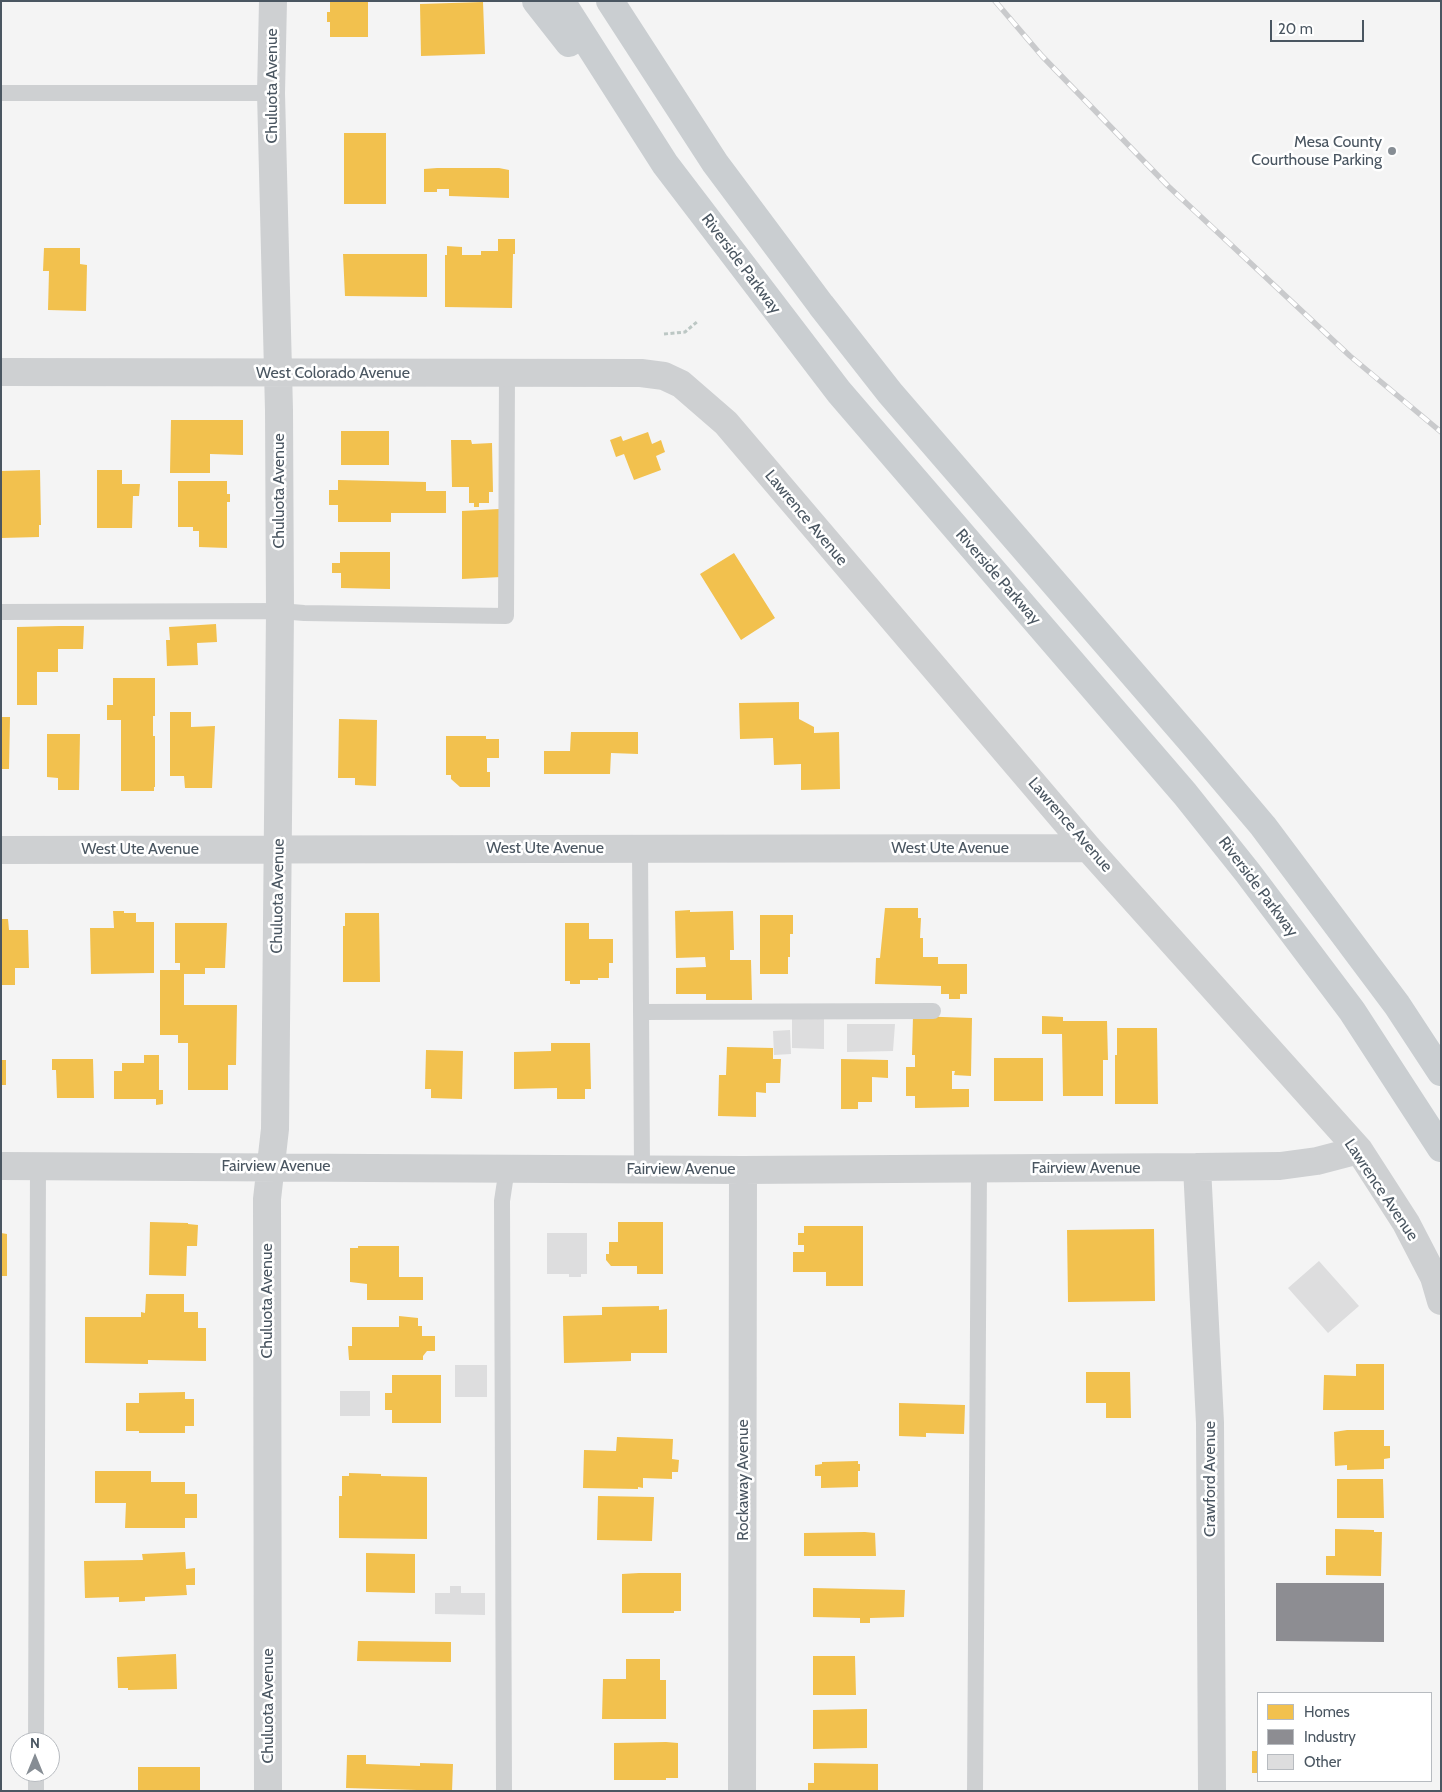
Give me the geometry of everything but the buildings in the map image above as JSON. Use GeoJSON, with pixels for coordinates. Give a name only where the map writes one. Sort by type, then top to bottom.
{"type":"FeatureCollection","features":[{"type":"Feature","properties":{"kind":"main road"},"geometry":{"type":"LineString","coordinates":[[536,1],[665,164]]}},
{"type":"Feature","properties":{"kind":"main road","name":"Riverside Parkway"},"geometry":{"type":"LineString","coordinates":[[561,1],[665,164],[839,392],[1179,787],[1248,873],[1352,1011],[1441,1148]]}},
{"type":"Feature","properties":{"kind":"main road"},"geometry":{"type":"LineString","coordinates":[[610,1],[715,163],[821,305],[890,393],[1263,826],[1391,997],[1441,1072]]}},
{"type":"Feature","properties":{"kind":"street","name":"Chuluota Avenue"},"geometry":{"type":"LineString","coordinates":[[268,1791],[267,1199],[275,1128],[280,611],[279,420],[271,92],[273,1]]}},
{"type":"Feature","properties":{"kind":"street","name":"West Colorado Avenue"},"geometry":{"type":"LineString","coordinates":[[1,372],[641,373],[664,376]]}},
{"type":"Feature","properties":{"kind":"street","name":"Lawrence Avenue"},"geometry":{"type":"LineString","coordinates":[[664,376],[681,384],[726,423],[1088,848],[1359,1150],[1406,1223],[1434,1276],[1441,1301]]}},
{"type":"Feature","properties":{"kind":"street","name":"West Ute Avenue"},"geometry":{"type":"LineString","coordinates":[[1,850],[1088,848]]}},
{"type":"Feature","properties":{"kind":"street","name":"Fairview Avenue"},"geometry":{"type":"LineString","coordinates":[[1,1166],[743,1170],[1197,1167],[1280,1166],[1318,1161],[1359,1150]]}},
{"type":"Feature","properties":{"kind":"street","name":"Crawford Avenue"},"geometry":{"type":"LineString","coordinates":[[1197,1167],[1210,1424],[1212,1791]]}},
{"type":"Feature","properties":{"kind":"street","name":"Rockaway Avenue"},"geometry":{"type":"LineString","coordinates":[[742,1791],[743,1170]]}},
{"type":"Feature","properties":{"kind":"lane"},"geometry":{"type":"LineString","coordinates":[[1,93],[271,92]]}},
{"type":"Feature","properties":{"kind":"lane"},"geometry":{"type":"LineString","coordinates":[[1,612],[280,611],[506,616],[506,373]]}},
{"type":"Feature","properties":{"kind":"lane"},"geometry":{"type":"LineString","coordinates":[[640,848],[642,1169]]}},
{"type":"Feature","properties":{"kind":"lane"},"geometry":{"type":"LineString","coordinates":[[641,1012],[933,1011]]}},
{"type":"Feature","properties":{"kind":"lane"},"geometry":{"type":"LineString","coordinates":[[36,1732],[38,1166]]}},
{"type":"Feature","properties":{"kind":"lane"},"geometry":{"type":"LineString","coordinates":[[504,1791],[502,1201],[506,1168]]}},
{"type":"Feature","properties":{"kind":"lane"},"geometry":{"type":"LineString","coordinates":[[975,1791],[979,1169]]}},
{"type":"Feature","properties":{"kind":"path"},"geometry":{"type":"LineString","coordinates":[[664,334],[685,332],[698,321]]}},
{"type":"Feature","properties":{"kind":"railway"},"geometry":{"type":"LineString","coordinates":[[995,1],[1042,56],[1168,186],[1350,356],[1441,432]]}},
{"type":"Feature","properties":{"kind":"place","name":"Mesa County Courthouse Parking"},"geometry":{"type":"Point","coordinates":[1392,151]}}]}
